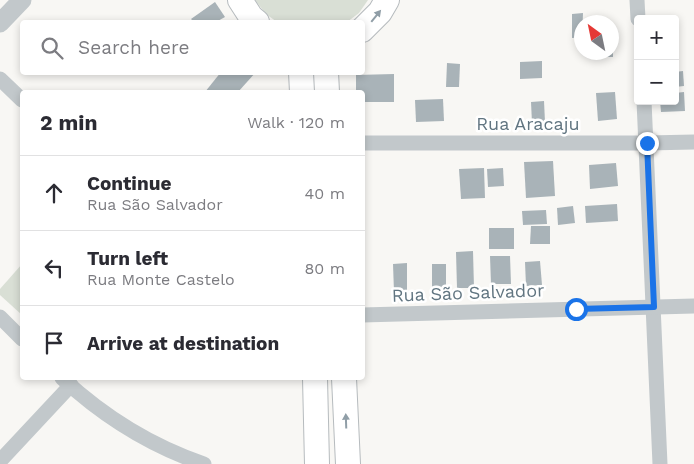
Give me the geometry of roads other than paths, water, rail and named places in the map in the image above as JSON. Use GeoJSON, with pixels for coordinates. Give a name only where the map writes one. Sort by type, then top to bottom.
{"type":"FeatureCollection","features":[{"type":"Feature","properties":{"kind":"main road"},"geometry":{"type":"LineString","coordinates":[[240,0],[255,20]]}},
{"type":"Feature","properties":{"kind":"main road"},"geometry":{"type":"LineString","coordinates":[[365,27],[380,12],[388,0]]}},
{"type":"Feature","properties":{"kind":"main road"},"geometry":{"type":"LineString","coordinates":[[301,75],[302,90]]}},
{"type":"Feature","properties":{"kind":"main road"},"geometry":{"type":"LineString","coordinates":[[326,75],[327,90]]}},
{"type":"Feature","properties":{"kind":"main road"},"geometry":{"type":"LineString","coordinates":[[316,380],[317,464]]}},
{"type":"Feature","properties":{"kind":"main road"},"geometry":{"type":"LineString","coordinates":[[344,380],[348,464]]}},
{"type":"Feature","properties":{"kind":"street"},"geometry":{"type":"LineString","coordinates":[[0,23],[22,0]]}},
{"type":"Feature","properties":{"kind":"street"},"geometry":{"type":"LineString","coordinates":[[637,0],[638,15]]}},
{"type":"Feature","properties":{"kind":"street"},"geometry":{"type":"LineString","coordinates":[[0,79],[20,98]]}},
{"type":"Feature","properties":{"kind":"street"},"geometry":{"type":"LineString","coordinates":[[644,105],[660,464]]}},
{"type":"Feature","properties":{"kind":"street","name":"Rua Aracaju"},"geometry":{"type":"LineString","coordinates":[[365,143],[694,142]]}},
{"type":"Feature","properties":{"kind":"street","name":"Rua São Salvador"},"geometry":{"type":"LineString","coordinates":[[365,315],[694,306]]}},
{"type":"Feature","properties":{"kind":"street"},"geometry":{"type":"LineString","coordinates":[[0,317],[20,337]]}},
{"type":"Feature","properties":{"kind":"street"},"geometry":{"type":"LineString","coordinates":[[0,461],[66,381],[98,408],[121,424],[188,459],[204,464]]}}]}
